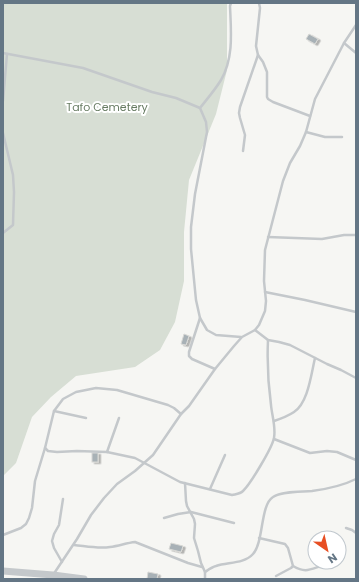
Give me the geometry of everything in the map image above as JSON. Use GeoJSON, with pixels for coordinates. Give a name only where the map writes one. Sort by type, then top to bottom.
{"type":"FeatureCollection","features":[{"type":"Feature","properties":{"kind":"street"},"geometry":{"type":"LineString","coordinates":[[3,571],[84,579]]}},
{"type":"Feature","properties":{"kind":"lane"},"geometry":{"type":"LineString","coordinates":[[200,108],[221,80],[229,61],[231,44],[231,3]]}},
{"type":"Feature","properties":{"kind":"lane"},"geometry":{"type":"LineString","coordinates":[[259,3],[260,8],[256,46],[258,55],[267,72],[267,97],[272,102],[310,116]]}},
{"type":"Feature","properties":{"kind":"lane"},"geometry":{"type":"LineString","coordinates":[[53,575],[91,515],[104,498],[117,484],[145,463],[153,455],[180,414],[189,406],[215,369],[242,337],[255,330],[262,319],[266,301],[264,281],[265,250],[283,181],[290,163],[306,132],[315,98],[356,25]]}},
{"type":"Feature","properties":{"kind":"lane"},"geometry":{"type":"LineString","coordinates":[[344,44],[356,53]]}},
{"type":"Feature","properties":{"kind":"lane"},"geometry":{"type":"LineString","coordinates":[[3,53],[83,68],[152,92],[176,98],[200,108],[206,122],[207,132],[195,194],[191,227],[196,300],[200,318],[207,330],[216,335],[242,337]]}},
{"type":"Feature","properties":{"kind":"lane"},"geometry":{"type":"LineString","coordinates":[[3,101],[8,54]]}},
{"type":"Feature","properties":{"kind":"lane"},"geometry":{"type":"LineString","coordinates":[[243,152],[245,135],[239,113],[258,55]]}},
{"type":"Feature","properties":{"kind":"lane"},"geometry":{"type":"LineString","coordinates":[[306,132],[325,137],[342,137]]}},
{"type":"Feature","properties":{"kind":"lane"},"geometry":{"type":"LineString","coordinates":[[3,133],[14,192],[13,226],[3,233]]}},
{"type":"Feature","properties":{"kind":"lane"},"geometry":{"type":"LineString","coordinates":[[268,236],[322,239],[344,235],[356,235]]}},
{"type":"Feature","properties":{"kind":"lane"},"geometry":{"type":"LineString","coordinates":[[265,292],[356,312]]}},
{"type":"Feature","properties":{"kind":"lane"},"geometry":{"type":"LineString","coordinates":[[200,318],[188,352],[189,356],[192,359],[215,369]]}},
{"type":"Feature","properties":{"kind":"lane"},"geometry":{"type":"LineString","coordinates":[[255,330],[268,340],[290,345],[356,378]]}},
{"type":"Feature","properties":{"kind":"lane"},"geometry":{"type":"LineString","coordinates":[[45,448],[57,452],[107,452],[135,458],[180,482],[232,495],[238,494],[242,492],[257,471],[268,453],[274,439],[274,421],[271,406],[267,362],[268,340]]}},
{"type":"Feature","properties":{"kind":"lane"},"geometry":{"type":"LineString","coordinates":[[274,421],[294,412],[304,402],[315,358]]}},
{"type":"Feature","properties":{"kind":"lane"},"geometry":{"type":"LineString","coordinates":[[3,535],[21,528],[26,524],[29,518],[32,508],[35,481],[54,411],[63,399],[76,392],[96,388],[117,390],[168,405],[180,414]]}},
{"type":"Feature","properties":{"kind":"lane"},"geometry":{"type":"LineString","coordinates":[[54,411],[86,418]]}},
{"type":"Feature","properties":{"kind":"lane"},"geometry":{"type":"LineString","coordinates":[[107,452],[119,418]]}},
{"type":"Feature","properties":{"kind":"lane"},"geometry":{"type":"LineString","coordinates":[[274,439],[310,454],[327,451],[341,454],[356,460]]}},
{"type":"Feature","properties":{"kind":"lane"},"geometry":{"type":"LineString","coordinates":[[210,489],[225,456]]}},
{"type":"Feature","properties":{"kind":"lane"},"geometry":{"type":"LineString","coordinates":[[205,572],[216,566],[241,561],[250,557],[255,552],[268,500],[274,496],[283,493],[332,488],[356,480]]}},
{"type":"Feature","properties":{"kind":"lane"},"geometry":{"type":"LineString","coordinates":[[185,483],[187,506],[194,519],[194,538],[202,567],[205,572],[205,579]]}},
{"type":"Feature","properties":{"kind":"lane"},"geometry":{"type":"LineString","coordinates":[[62,562],[54,548],[52,541],[59,525],[63,499]]}},
{"type":"Feature","properties":{"kind":"lane"},"geometry":{"type":"LineString","coordinates":[[164,518],[191,512],[234,524]]}},
{"type":"Feature","properties":{"kind":"lane"},"geometry":{"type":"LineString","coordinates":[[346,528],[356,533]]}},
{"type":"Feature","properties":{"kind":"lane"},"geometry":{"type":"LineString","coordinates":[[259,538],[285,544],[288,548],[293,566],[300,570],[307,570]]}},
{"type":"Feature","properties":{"kind":"lane"},"geometry":{"type":"LineString","coordinates":[[73,545],[101,548],[128,542],[135,542],[202,567]]}},
{"type":"Feature","properties":{"kind":"lane"},"geometry":{"type":"LineString","coordinates":[[276,576],[293,566]]}},
{"type":"Feature","properties":{"kind":"green space","name":"Tafo Cemetery"},"geometry":{"type":"Polygon","coordinates":[[[3,3],[227,3],[227,70],[216,114],[189,180],[184,232],[184,281],[175,322],[160,350],[135,367],[76,376],[51,397],[32,417],[16,463],[3,476],[3,3]]]}},
{"type":"Feature","properties":{"kind":"building"},"geometry":{"type":"Polygon","coordinates":[[[309,34],[318,39],[315,44],[306,39],[309,34]]]}},
{"type":"Feature","properties":{"kind":"building"},"geometry":{"type":"Polygon","coordinates":[[[184,334],[189,336],[186,345],[181,344],[184,334]]]}},
{"type":"Feature","properties":{"kind":"building"},"geometry":{"type":"Polygon","coordinates":[[[92,453],[98,453],[98,462],[92,462],[92,453]]]}},
{"type":"Feature","properties":{"kind":"building"},"geometry":{"type":"Polygon","coordinates":[[[171,543],[183,546],[181,552],[169,549],[171,543]]]}},
{"type":"Feature","properties":{"kind":"building"},"geometry":{"type":"Polygon","coordinates":[[[148,572],[158,574],[157,579],[147,579],[148,572]]]}}]}
